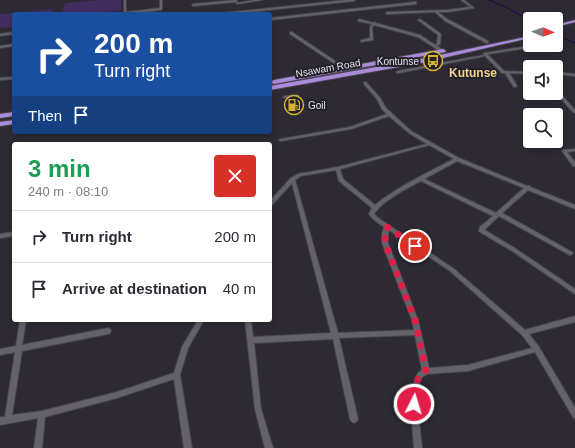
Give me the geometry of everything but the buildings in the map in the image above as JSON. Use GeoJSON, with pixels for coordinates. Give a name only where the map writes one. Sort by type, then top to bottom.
{"type":"FeatureCollection","features":[{"type":"Feature","properties":{"kind":"highway"},"geometry":{"type":"LineString","coordinates":[[563,24],[575,20]]}},
{"type":"Feature","properties":{"kind":"highway"},"geometry":{"type":"LineString","coordinates":[[563,29],[575,26]]}},
{"type":"Feature","properties":{"kind":"highway","name":"Nsawam Road"},"geometry":{"type":"LineString","coordinates":[[272,82],[442,51],[523,34]]}},
{"type":"Feature","properties":{"kind":"highway","name":"Nsawam Road"},"geometry":{"type":"LineString","coordinates":[[272,88],[421,61],[523,39]]}},
{"type":"Feature","properties":{"kind":"highway"},"geometry":{"type":"LineString","coordinates":[[490,41],[498,44]]}},
{"type":"Feature","properties":{"kind":"highway"},"geometry":{"type":"LineString","coordinates":[[0,115],[12,114]]}},
{"type":"Feature","properties":{"kind":"highway"},"geometry":{"type":"LineString","coordinates":[[0,123],[12,121]]}},
{"type":"Feature","properties":{"kind":"street"},"geometry":{"type":"LineString","coordinates":[[125,0],[125,12]]}},
{"type":"Feature","properties":{"kind":"street"},"geometry":{"type":"LineString","coordinates":[[139,12],[161,9],[161,0]]}},
{"type":"Feature","properties":{"kind":"street"},"geometry":{"type":"LineString","coordinates":[[193,5],[261,0]]}},
{"type":"Feature","properties":{"kind":"street"},"geometry":{"type":"LineString","coordinates":[[248,12],[354,0]]}},
{"type":"Feature","properties":{"kind":"street"},"geometry":{"type":"LineString","coordinates":[[387,13],[435,11],[474,7],[462,0]]}},
{"type":"Feature","properties":{"kind":"street"},"geometry":{"type":"LineString","coordinates":[[236,1],[239,12]]}},
{"type":"Feature","properties":{"kind":"street"},"geometry":{"type":"LineString","coordinates":[[272,19],[415,3]]}},
{"type":"Feature","properties":{"kind":"street"},"geometry":{"type":"LineString","coordinates":[[435,11],[446,20],[490,41]]}},
{"type":"Feature","properties":{"kind":"street"},"geometry":{"type":"LineString","coordinates":[[359,20],[419,36],[442,51]]}},
{"type":"Feature","properties":{"kind":"street"},"geometry":{"type":"LineString","coordinates":[[419,20],[440,35],[440,41],[435,46]]}},
{"type":"Feature","properties":{"kind":"street"},"geometry":{"type":"LineString","coordinates":[[362,41],[372,38],[371,27],[374,23]]}},
{"type":"Feature","properties":{"kind":"street"},"geometry":{"type":"LineString","coordinates":[[0,35],[12,33]]}},
{"type":"Feature","properties":{"kind":"street"},"geometry":{"type":"LineString","coordinates":[[292,33],[345,69]]}},
{"type":"Feature","properties":{"kind":"street"},"geometry":{"type":"LineString","coordinates":[[0,47],[12,45]]}},
{"type":"Feature","properties":{"kind":"street"},"geometry":{"type":"LineString","coordinates":[[398,72],[523,48]]}},
{"type":"Feature","properties":{"kind":"street"},"geometry":{"type":"LineString","coordinates":[[487,55],[501,71],[507,73],[523,73]]}},
{"type":"Feature","properties":{"kind":"street"},"geometry":{"type":"LineString","coordinates":[[507,73],[515,86]]}},
{"type":"Feature","properties":{"kind":"street"},"geometry":{"type":"LineString","coordinates":[[563,74],[575,75]]}},
{"type":"Feature","properties":{"kind":"street"},"geometry":{"type":"LineString","coordinates":[[0,79],[12,78]]}},
{"type":"Feature","properties":{"kind":"street"},"geometry":{"type":"LineString","coordinates":[[365,83],[379,99],[384,109],[410,132],[430,144],[457,158],[574,205]]}},
{"type":"Feature","properties":{"kind":"street"},"geometry":{"type":"LineString","coordinates":[[285,97],[297,96]]}},
{"type":"Feature","properties":{"kind":"street"},"geometry":{"type":"LineString","coordinates":[[563,99],[575,112]]}},
{"type":"Feature","properties":{"kind":"street"},"geometry":{"type":"LineString","coordinates":[[281,140],[351,128],[390,114]]}},
{"type":"Feature","properties":{"kind":"street"},"geometry":{"type":"LineString","coordinates":[[272,202],[293,179],[300,175],[338,168],[430,144]]}},
{"type":"Feature","properties":{"kind":"street"},"geometry":{"type":"LineString","coordinates":[[575,150],[564,152],[575,165]]}},
{"type":"Feature","properties":{"kind":"street"},"geometry":{"type":"LineString","coordinates":[[457,158],[374,207],[371,214],[387,227],[452,270],[524,333],[538,349],[575,415]]}},
{"type":"Feature","properties":{"kind":"street"},"geometry":{"type":"LineString","coordinates":[[338,168],[341,180],[374,207]]}},
{"type":"Feature","properties":{"kind":"street"},"geometry":{"type":"LineString","coordinates":[[293,179],[335,335],[354,419]]}},
{"type":"Feature","properties":{"kind":"street"},"geometry":{"type":"LineString","coordinates":[[421,179],[497,214],[570,253]]}},
{"type":"Feature","properties":{"kind":"street"},"geometry":{"type":"LineString","coordinates":[[528,187],[482,228],[484,234],[514,250],[575,292]]}},
{"type":"Feature","properties":{"kind":"street"},"geometry":{"type":"LineString","coordinates":[[387,227],[385,243],[411,308],[426,371]]}},
{"type":"Feature","properties":{"kind":"street"},"geometry":{"type":"LineString","coordinates":[[0,236],[12,234]]}},
{"type":"Feature","properties":{"kind":"street"},"geometry":{"type":"LineString","coordinates":[[524,333],[575,319]]}},
{"type":"Feature","properties":{"kind":"street"},"geometry":{"type":"LineString","coordinates":[[8,420],[23,322]]}},
{"type":"Feature","properties":{"kind":"street"},"geometry":{"type":"LineString","coordinates":[[188,448],[177,374],[185,347],[200,322]]}},
{"type":"Feature","properties":{"kind":"street"},"geometry":{"type":"LineString","coordinates":[[248,322],[258,409],[269,448]]}},
{"type":"Feature","properties":{"kind":"street"},"geometry":{"type":"LineString","coordinates":[[0,352],[19,350],[108,331]]}},
{"type":"Feature","properties":{"kind":"street"},"geometry":{"type":"LineString","coordinates":[[251,340],[417,332]]}},
{"type":"Feature","properties":{"kind":"street"},"geometry":{"type":"LineString","coordinates":[[418,448],[413,392],[416,382],[426,371],[468,368],[538,349]]}},
{"type":"Feature","properties":{"kind":"street"},"geometry":{"type":"LineString","coordinates":[[0,421],[42,414],[117,394],[177,374]]}},
{"type":"Feature","properties":{"kind":"street"},"geometry":{"type":"LineString","coordinates":[[38,448],[42,414]]}},
{"type":"Feature","properties":{"kind":"shaded area"},"geometry":{"type":"Polygon","coordinates":[[[121,0],[121,11],[63,12],[65,3],[121,0]]]}},
{"type":"Feature","properties":{"kind":"shaded area"},"geometry":{"type":"Polygon","coordinates":[[[53,9],[52,12],[21,12],[53,9]]]}},
{"type":"Feature","properties":{"kind":"shaded area"},"geometry":{"type":"Polygon","coordinates":[[[12,13],[12,27],[0,28],[0,14],[12,13]]]}},
{"type":"Feature","properties":{"kind":"waterway"},"geometry":{"type":"LineString","coordinates":[[489,0],[506,7],[523,17]]}},
{"type":"Feature","properties":{"kind":"waterway"},"geometry":{"type":"LineString","coordinates":[[563,38],[575,43]]}},
{"type":"Feature","properties":{"kind":"place","name":"Kontunse"},"geometry":{"type":"Point","coordinates":[433,61]}},
{"type":"Feature","properties":{"kind":"place","name":"Goil"},"geometry":{"type":"Point","coordinates":[294,105]}},
{"type":"Feature","properties":{"kind":"district","name":"Kutunse"},"geometry":{"type":"Point","coordinates":[473,73]}},
{"type":"Feature","properties":{"kind":"route"},"geometry":{"type":"LineString","coordinates":[[414,404],[413,392],[416,382],[420,375],[426,371],[415,320],[385,243],[387,227],[415,246]]}}]}
